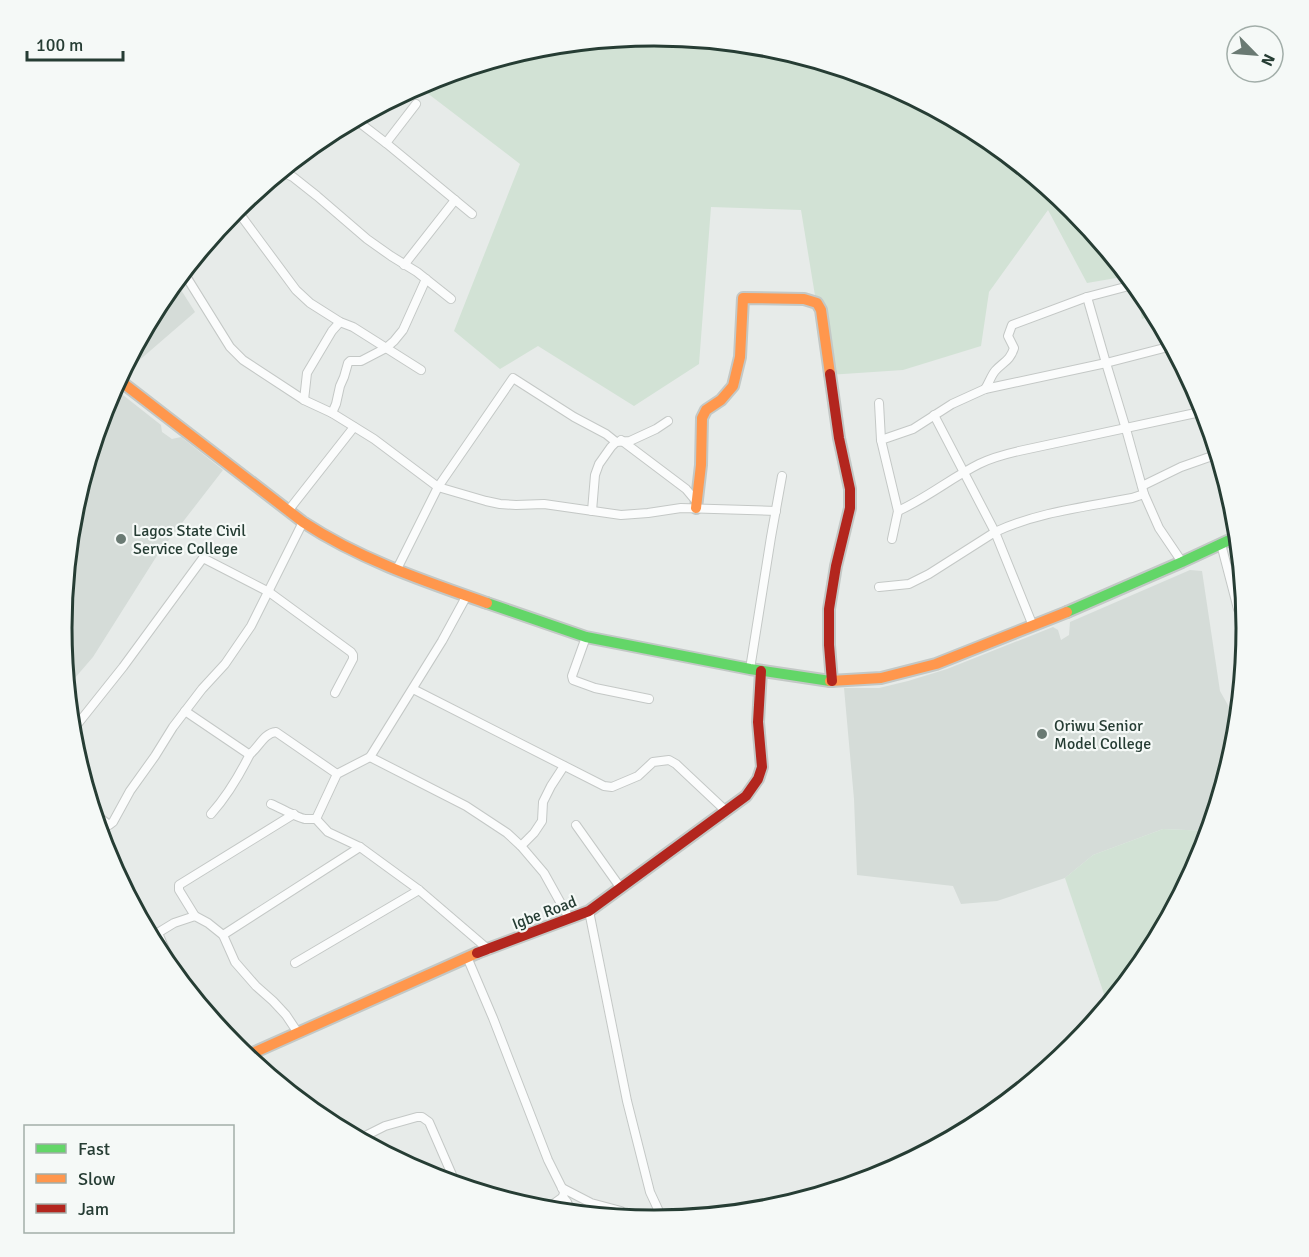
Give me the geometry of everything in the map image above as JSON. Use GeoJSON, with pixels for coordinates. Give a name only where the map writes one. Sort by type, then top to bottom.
{"type":"FeatureCollection","features":[{"type":"Feature","properties":{"kind":"street"},"geometry":{"type":"LineString","coordinates":[[386,143],[416,104]]}},
{"type":"Feature","properties":{"kind":"street"},"geometry":{"type":"LineString","coordinates":[[362,125],[472,214]]}},
{"type":"Feature","properties":{"kind":"street"},"geometry":{"type":"LineString","coordinates":[[290,176],[367,239],[451,299]]}},
{"type":"Feature","properties":{"kind":"street"},"geometry":{"type":"LineString","coordinates":[[404,265],[455,200]]}},
{"type":"Feature","properties":{"kind":"street"},"geometry":{"type":"LineString","coordinates":[[242,218],[296,290],[310,303],[421,370]]}},
{"type":"Feature","properties":{"kind":"street"},"geometry":{"type":"LineString","coordinates":[[332,413],[348,363],[360,361],[386,348],[403,330],[426,279]]}},
{"type":"Feature","properties":{"kind":"street"},"geometry":{"type":"LineString","coordinates":[[189,280],[230,347],[243,360],[304,400],[332,413],[374,439],[438,487],[500,504],[544,504],[621,515],[696,505],[776,511]]}},
{"type":"Feature","properties":{"kind":"street"},"geometry":{"type":"LineString","coordinates":[[985,389],[993,374],[1008,361],[1012,354],[1014,348],[1008,336],[1012,325],[1087,297],[1125,287]]}},
{"type":"Feature","properties":{"kind":"street"},"geometry":{"type":"LineString","coordinates":[[1087,297],[1143,490],[1159,528],[1182,562]]}},
{"type":"Feature","properties":{"kind":"street"},"geometry":{"type":"LineString","coordinates":[[696,505],[702,414],[721,400],[733,386],[740,357],[744,298],[804,299],[818,303],[825,333],[839,438],[850,489],[850,508],[836,566],[829,609],[832,681]]}},
{"type":"Feature","properties":{"kind":"street"},"geometry":{"type":"LineString","coordinates":[[304,400],[307,374],[340,321]]}},
{"type":"Feature","properties":{"kind":"street"},"geometry":{"type":"LineString","coordinates":[[881,440],[913,429],[952,404],[985,389],[1164,348]]}},
{"type":"Feature","properties":{"kind":"street"},"geometry":{"type":"LineString","coordinates":[[397,569],[438,487],[513,378],[574,417],[619,441],[686,489],[696,505]]}},
{"type":"Feature","properties":{"kind":"street"},"geometry":{"type":"LineString","coordinates":[[126,386],[303,522],[329,539],[397,569],[466,597],[586,637],[755,670],[832,681],[881,678],[945,661],[1033,626],[1230,540]]}},
{"type":"Feature","properties":{"kind":"street"},"geometry":{"type":"LineString","coordinates":[[879,403],[881,440],[898,511],[892,539]]}},
{"type":"Feature","properties":{"kind":"street"},"geometry":{"type":"LineString","coordinates":[[898,511],[915,504],[980,463],[1007,454],[1195,413]]}},
{"type":"Feature","properties":{"kind":"street"},"geometry":{"type":"LineString","coordinates":[[934,415],[995,532],[1033,626]]}},
{"type":"Feature","properties":{"kind":"street"},"geometry":{"type":"LineString","coordinates":[[592,511],[595,475],[605,455],[619,441],[630,441],[668,421]]}},
{"type":"Feature","properties":{"kind":"street"},"geometry":{"type":"LineString","coordinates":[[288,511],[354,427]]}},
{"type":"Feature","properties":{"kind":"street"},"geometry":{"type":"LineString","coordinates":[[879,587],[909,584],[995,532],[1021,522],[1132,498],[1181,467],[1211,457]]}},
{"type":"Feature","properties":{"kind":"street"},"geometry":{"type":"LineString","coordinates":[[755,670],[782,476]]}},
{"type":"Feature","properties":{"kind":"street"},"geometry":{"type":"LineString","coordinates":[[105,822],[109,825],[113,822],[130,791],[185,711],[225,664],[251,626],[303,522]]}},
{"type":"Feature","properties":{"kind":"street"},"geometry":{"type":"LineString","coordinates":[[1221,544],[1235,595]]}},
{"type":"Feature","properties":{"kind":"street"},"geometry":{"type":"LineString","coordinates":[[80,721],[123,667],[203,558],[269,592],[351,652],[353,659],[335,693]]}},
{"type":"Feature","properties":{"kind":"street"},"geometry":{"type":"LineString","coordinates":[[316,819],[337,774],[370,757],[442,641],[466,597]]}},
{"type":"Feature","properties":{"kind":"street"},"geometry":{"type":"LineString","coordinates":[[586,637],[572,676],[573,680],[606,691],[649,699]]}},
{"type":"Feature","properties":{"kind":"street","name":"Igbe Road"},"geometry":{"type":"LineString","coordinates":[[256,1052],[467,957],[589,911],[726,812],[746,796],[757,782],[761,771],[755,670]]}},
{"type":"Feature","properties":{"kind":"street"},"geometry":{"type":"LineString","coordinates":[[412,689],[600,784],[612,787],[638,776],[653,762],[669,760],[726,812]]}},
{"type":"Feature","properties":{"kind":"street"},"geometry":{"type":"LineString","coordinates":[[185,711],[250,754]]}},
{"type":"Feature","properties":{"kind":"street"},"geometry":{"type":"LineString","coordinates":[[211,814],[225,799],[250,754],[268,734],[273,732],[337,774]]}},
{"type":"Feature","properties":{"kind":"street"},"geometry":{"type":"LineString","coordinates":[[370,757],[466,806],[507,833],[544,873],[569,918]]}},
{"type":"Feature","properties":{"kind":"street"},"geometry":{"type":"LineString","coordinates":[[521,846],[542,821],[543,802],[564,766]]}},
{"type":"Feature","properties":{"kind":"street"},"geometry":{"type":"LineString","coordinates":[[271,804],[304,819],[316,819],[328,832],[360,847],[419,890],[489,950]]}},
{"type":"Feature","properties":{"kind":"street"},"geometry":{"type":"LineString","coordinates":[[294,814],[179,885],[179,890],[195,916],[223,935],[235,962],[286,1015],[298,1033]]}},
{"type":"Feature","properties":{"kind":"street"},"geometry":{"type":"LineString","coordinates":[[576,825],[620,887]]}},
{"type":"Feature","properties":{"kind":"street"},"geometry":{"type":"LineString","coordinates":[[223,935],[360,847]]}},
{"type":"Feature","properties":{"kind":"street"},"geometry":{"type":"LineString","coordinates":[[295,963],[419,890]]}},
{"type":"Feature","properties":{"kind":"street"},"geometry":{"type":"LineString","coordinates":[[589,911],[627,1101],[650,1192],[658,1210]]}},
{"type":"Feature","properties":{"kind":"street"},"geometry":{"type":"LineString","coordinates":[[158,932],[174,923],[195,916]]}},
{"type":"Feature","properties":{"kind":"street"},"geometry":{"type":"LineString","coordinates":[[467,957],[568,1204]]}},
{"type":"Feature","properties":{"kind":"street"},"geometry":{"type":"LineString","coordinates":[[367,1135],[385,1126],[422,1117],[429,1122],[452,1174]]}},
{"type":"Feature","properties":{"kind":"street"},"geometry":{"type":"LineString","coordinates":[[562,1188],[591,1203],[612,1209]]}},
{"type":"Feature","properties":{"kind":"street"},"geometry":{"type":"LineString","coordinates":[[556,1202],[563,1197]]}},
{"type":"Feature","properties":{"kind":"shaded area"},"geometry":{"type":"Polygon","coordinates":[[[181,290],[195,312],[138,362],[150,337],[181,290]]]}},
{"type":"Feature","properties":{"kind":"shaded area","name":"Lagos State Civil Service College"},"geometry":{"type":"Polygon","coordinates":[[[122,395],[161,425],[162,432],[172,439],[181,437],[223,470],[158,554],[93,657],[75,678],[72,628],[77,553],[92,478],[103,441],[122,395]]]}},
{"type":"Feature","properties":{"kind":"shaded area","name":"Oriwu Senior Model College"},"geometry":{"type":"Polygon","coordinates":[[[1190,570],[1202,571],[1220,691],[1231,710],[1217,779],[1200,831],[1163,829],[1093,855],[1065,878],[997,901],[961,904],[953,886],[857,875],[854,799],[844,688],[879,688],[908,681],[947,669],[1053,627],[1058,630],[1061,640],[1069,635],[1070,622],[1190,570]]]}},
{"type":"Feature","properties":{"kind":"green space"},"geometry":{"type":"Polygon","coordinates":[[[654,46],[730,51],[768,58],[842,77],[946,124],[1009,167],[1038,191],[1066,217],[1119,278],[1087,283],[1048,210],[989,292],[981,346],[903,370],[828,375],[801,210],[711,207],[699,364],[634,406],[538,346],[500,369],[454,331],[520,164],[427,93],[467,77],[504,66],[579,51],[654,46]]]}},
{"type":"Feature","properties":{"kind":"green space"},"geometry":{"type":"Polygon","coordinates":[[[1140,308],[1146,317],[1142,319],[1140,308]]]}},
{"type":"Feature","properties":{"kind":"green space"},"geometry":{"type":"Polygon","coordinates":[[[1163,829],[1200,831],[1159,920],[1105,997],[1065,878],[1093,855],[1163,829]]]}},
{"type":"Feature","properties":{"kind":"traffic: fast"},"geometry":{"type":"LineString","coordinates":[[1067,612],[1230,540]]}},
{"type":"Feature","properties":{"kind":"traffic: fast"},"geometry":{"type":"LineString","coordinates":[[487,603],[586,637],[750,669],[830,681]]}},
{"type":"Feature","properties":{"kind":"traffic: slow"},"geometry":{"type":"LineString","coordinates":[[696,508],[701,465],[702,418],[706,410],[721,400],[733,386],[740,357],[743,298],[804,299],[817,303],[821,310],[830,374]]}},
{"type":"Feature","properties":{"kind":"traffic: slow"},"geometry":{"type":"LineString","coordinates":[[126,386],[303,522],[324,535],[392,568],[487,603]]}},
{"type":"Feature","properties":{"kind":"traffic: slow"},"geometry":{"type":"LineString","coordinates":[[830,681],[881,678],[936,664],[1067,612]]}},
{"type":"Feature","properties":{"kind":"traffic: slow"},"geometry":{"type":"LineString","coordinates":[[256,1052],[477,953]]}},
{"type":"Feature","properties":{"kind":"traffic: jam"},"geometry":{"type":"LineString","coordinates":[[830,374],[839,438],[850,489],[850,508],[836,566],[829,609],[832,681]]}},
{"type":"Feature","properties":{"kind":"traffic: jam"},"geometry":{"type":"LineString","coordinates":[[477,953],[589,911],[746,796],[758,779],[762,767],[758,722],[761,671]]}},
{"type":"Feature","properties":{"kind":"place","name":"Lagos State Civil Service College"},"geometry":{"type":"Point","coordinates":[121,539]}},
{"type":"Feature","properties":{"kind":"place","name":"Oriwu Senior Model College"},"geometry":{"type":"Point","coordinates":[1042,734]}}]}
